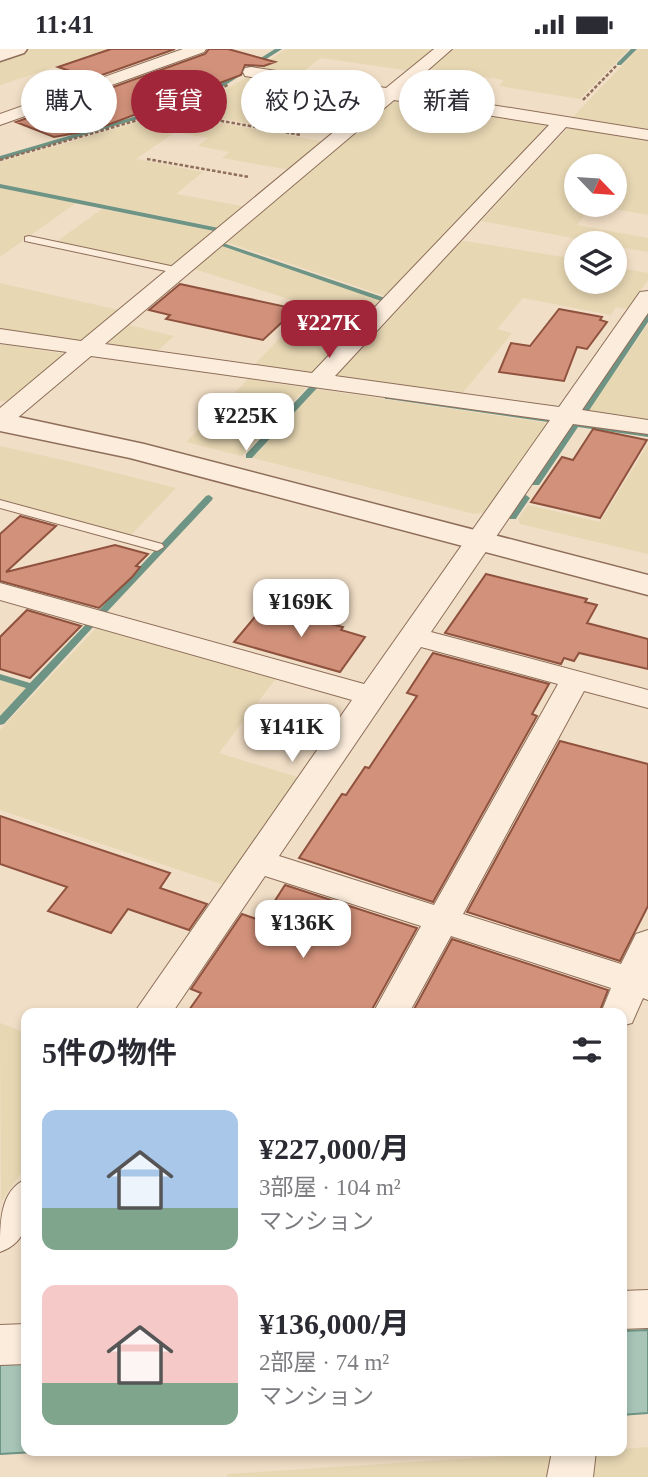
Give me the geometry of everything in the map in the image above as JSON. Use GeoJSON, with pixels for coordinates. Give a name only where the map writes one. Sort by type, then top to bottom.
{"type":"FeatureCollection","features":[{"type":"Feature","properties":{"kind":"street"},"geometry":{"type":"LineString","coordinates":[[0,55],[17,49]]}},
{"type":"Feature","properties":{"kind":"street"},"geometry":{"type":"LineString","coordinates":[[0,120],[198,49]]}},
{"type":"Feature","properties":{"kind":"street"},"geometry":{"type":"LineString","coordinates":[[0,421],[444,49]]}},
{"type":"Feature","properties":{"kind":"street"},"geometry":{"type":"LineString","coordinates":[[385,93],[648,135]]}},
{"type":"Feature","properties":{"kind":"street"},"geometry":{"type":"LineString","coordinates":[[317,381],[562,121]]}},
{"type":"Feature","properties":{"kind":"street"},"geometry":{"type":"LineString","coordinates":[[155,1008],[648,297]]}},
{"type":"Feature","properties":{"kind":"street"},"geometry":{"type":"LineString","coordinates":[[0,336],[648,427]]}},
{"type":"Feature","properties":{"kind":"street"},"geometry":{"type":"LineString","coordinates":[[0,421],[133,450],[648,586]]}},
{"type":"Feature","properties":{"kind":"street"},"geometry":{"type":"LineString","coordinates":[[0,591],[371,696]]}},
{"type":"Feature","properties":{"kind":"street"},"geometry":{"type":"LineString","coordinates":[[412,636],[648,699]]}},
{"type":"Feature","properties":{"kind":"street"},"geometry":{"type":"LineString","coordinates":[[394,1008],[576,680]]}},
{"type":"Feature","properties":{"kind":"street"},"geometry":{"type":"LineString","coordinates":[[257,861],[442,920],[633,994],[648,943]]}},
{"type":"Feature","properties":{"kind":"street"},"geometry":{"type":"LineString","coordinates":[[0,1234],[21,1203]]}},
{"type":"Feature","properties":{"kind":"street"},"geometry":{"type":"LineString","coordinates":[[627,1310],[648,1309]]}},
{"type":"Feature","properties":{"kind":"street"},"geometry":{"type":"LineString","coordinates":[[0,1345],[21,1344]]}},
{"type":"Feature","properties":{"kind":"lane"},"geometry":{"type":"LineString","coordinates":[[29,239],[180,271]]}},
{"type":"Feature","properties":{"kind":"lane"},"geometry":{"type":"LineString","coordinates":[[0,504],[157,547]]}},
{"type":"Feature","properties":{"kind":"path"},"geometry":{"type":"LineString","coordinates":[[562,121],[616,65]]}},
{"type":"Feature","properties":{"kind":"path"},"geometry":{"type":"LineString","coordinates":[[0,160],[166,112],[241,78]]}},
{"type":"Feature","properties":{"kind":"path"},"geometry":{"type":"LineString","coordinates":[[227,122],[336,141]]}},
{"type":"Feature","properties":{"kind":"path"},"geometry":{"type":"LineString","coordinates":[[147,159],[285,183]]}},
{"type":"Feature","properties":{"kind":"shaded area"},"geometry":{"type":"Polygon","coordinates":[[[30,49],[110,49],[46,70],[21,70],[21,78],[0,85],[0,60],[30,49]]]}},
{"type":"Feature","properties":{"kind":"shaded area"},"geometry":{"type":"Polygon","coordinates":[[[286,49],[437,49],[412,70],[321,58],[305,70],[254,70],[286,49]]]}},
{"type":"Feature","properties":{"kind":"shaded area"},"geometry":{"type":"Polygon","coordinates":[[[453,49],[629,49],[580,99],[499,86],[504,80],[495,79],[495,70],[426,68],[453,49]]]}},
{"type":"Feature","properties":{"kind":"shaded area"},"geometry":{"type":"Polygon","coordinates":[[[638,49],[648,49],[648,132],[570,120],[638,49]]]}},
{"type":"Feature","properties":{"kind":"shaded area"},"geometry":{"type":"Polygon","coordinates":[[[241,81],[241,122],[227,120],[227,89],[241,81]]]}},
{"type":"Feature","properties":{"kind":"shaded area"},"geometry":{"type":"Polygon","coordinates":[[[390,99],[399,100],[399,133],[495,133],[495,116],[553,125],[388,297],[223,241],[350,133],[385,133],[385,103],[390,99]]]}},
{"type":"Feature","properties":{"kind":"shaded area"},"geometry":{"type":"Polygon","coordinates":[[[131,124],[131,133],[174,133],[136,159],[203,172],[176,194],[247,207],[222,228],[0,184],[0,162],[101,133],[117,133],[117,128],[131,124]]]}},
{"type":"Feature","properties":{"kind":"shaded area"},"geometry":{"type":"Polygon","coordinates":[[[227,124],[241,127],[241,133],[276,133],[325,142],[290,170],[222,158],[229,152],[198,146],[208,138],[180,133],[227,133],[227,124]]]}},
{"type":"Feature","properties":{"kind":"shaded area"},"geometry":{"type":"Polygon","coordinates":[[[569,127],[648,140],[648,215],[627,211],[627,154],[564,154],[564,217],[583,217],[577,225],[610,231],[564,231],[564,236],[481,221],[569,127]]]}},
{"type":"Feature","properties":{"kind":"shaded area"},"geometry":{"type":"Polygon","coordinates":[[[0,188],[76,203],[0,257],[0,188]]]}},
{"type":"Feature","properties":{"kind":"shaded area"},"geometry":{"type":"Polygon","coordinates":[[[102,209],[218,232],[176,268],[56,242],[102,209]]]}},
{"type":"Feature","properties":{"kind":"shaded area"},"geometry":{"type":"Polygon","coordinates":[[[627,234],[648,238],[648,252],[627,248],[627,234]]]}},
{"type":"Feature","properties":{"kind":"shaded area"},"geometry":{"type":"Polygon","coordinates":[[[458,240],[564,257],[564,294],[627,294],[627,269],[648,273],[648,280],[627,309],[616,307],[611,315],[523,298],[497,329],[512,333],[461,395],[335,377],[405,303],[399,301],[458,240]]]}},
{"type":"Feature","properties":{"kind":"shaded area"},"geometry":{"type":"Polygon","coordinates":[[[217,245],[387,302],[318,373],[309,375],[251,368],[311,306],[191,268],[217,245]]]}},
{"type":"Feature","properties":{"kind":"shaded area"},"geometry":{"type":"Polygon","coordinates":[[[0,283],[123,311],[85,342],[0,329],[0,283]]]}},
{"type":"Feature","properties":{"kind":"shaded area"},"geometry":{"type":"Polygon","coordinates":[[[125,324],[174,336],[154,354],[105,347],[103,342],[125,324]]]}},
{"type":"Feature","properties":{"kind":"shaded area"},"geometry":{"type":"Polygon","coordinates":[[[648,324],[648,422],[591,414],[588,411],[648,324]]]}},
{"type":"Feature","properties":{"kind":"shaded area"},"geometry":{"type":"Polygon","coordinates":[[[0,344],[72,355],[19,399],[0,401],[0,344]]]}},
{"type":"Feature","properties":{"kind":"shaded area"},"geometry":{"type":"Polygon","coordinates":[[[248,379],[306,388],[242,456],[186,442],[248,379]]]}},
{"type":"Feature","properties":{"kind":"shaded area"},"geometry":{"type":"Polygon","coordinates":[[[316,389],[548,423],[486,512],[474,514],[253,458],[316,389]]]}},
{"type":"Feature","properties":{"kind":"shaded area"},"geometry":{"type":"Polygon","coordinates":[[[648,444],[648,554],[520,524],[518,519],[528,505],[600,522],[648,444]]]}},
{"type":"Feature","properties":{"kind":"shaded area"},"geometry":{"type":"Polygon","coordinates":[[[0,446],[176,488],[131,535],[0,499],[0,446]]]}},
{"type":"Feature","properties":{"kind":"shaded area"},"geometry":{"type":"Polygon","coordinates":[[[98,626],[277,677],[219,753],[300,778],[224,885],[0,810],[0,730],[98,626]]]}},
{"type":"Feature","properties":{"kind":"shaded area"},"geometry":{"type":"Polygon","coordinates":[[[0,680],[27,688],[0,716],[0,680]]]}},
{"type":"Feature","properties":{"kind":"shaded area"},"geometry":{"type":"Polygon","coordinates":[[[0,1023],[21,1031],[21,1173],[1,1202],[0,1023]]]}},
{"type":"Feature","properties":{"kind":"shaded area"},"geometry":{"type":"Polygon","coordinates":[[[648,1330],[648,1413],[627,1415],[627,1331],[648,1330]]]}},
{"type":"Feature","properties":{"kind":"shaded area"},"geometry":{"type":"Polygon","coordinates":[[[21,1360],[21,1453],[0,1454],[0,1361],[21,1360]]]}},
{"type":"Feature","properties":{"kind":"shaded area"},"geometry":{"type":"Polygon","coordinates":[[[648,1447],[648,1477],[587,1477],[590,1456],[627,1456],[627,1448],[648,1447]]]}},
{"type":"Feature","properties":{"kind":"shaded area"},"geometry":{"type":"Polygon","coordinates":[[[506,1456],[552,1456],[548,1477],[227,1477],[228,1474],[506,1456]]]}},
{"type":"Feature","properties":{"kind":"building"},"geometry":{"type":"Polygon","coordinates":[[[111,49],[175,49],[116,70],[67,70],[58,67],[111,49]]]}},
{"type":"Feature","properties":{"kind":"building"},"geometry":{"type":"Polygon","coordinates":[[[209,49],[228,49],[275,62],[264,66],[245,65],[241,75],[227,80],[227,70],[161,70],[205,54],[209,49]]]}},
{"type":"Feature","properties":{"kind":"building"},"geometry":{"type":"Polygon","coordinates":[[[131,81],[131,116],[117,121],[117,86],[131,81]]]}},
{"type":"Feature","properties":{"kind":"building"},"geometry":{"type":"Polygon","coordinates":[[[44,133],[77,133],[54,137],[44,133]]]}},
{"type":"Feature","properties":{"kind":"building"},"geometry":{"type":"Polygon","coordinates":[[[180,284],[296,309],[263,340],[166,319],[170,315],[149,310],[180,284]]]}},
{"type":"Feature","properties":{"kind":"building"},"geometry":{"type":"Polygon","coordinates":[[[559,309],[602,317],[600,320],[607,322],[587,349],[577,347],[564,381],[499,372],[511,343],[530,346],[559,309]]]}},
{"type":"Feature","properties":{"kind":"building"},"geometry":{"type":"Polygon","coordinates":[[[593,429],[647,440],[600,518],[531,502],[562,457],[573,460],[593,429]]]}},
{"type":"Feature","properties":{"kind":"building"},"geometry":{"type":"Polygon","coordinates":[[[20,516],[56,526],[6,572],[115,545],[148,554],[136,566],[140,567],[132,577],[99,608],[0,581],[0,534],[20,516]]]}},
{"type":"Feature","properties":{"kind":"building"},"geometry":{"type":"Polygon","coordinates":[[[486,574],[587,599],[585,602],[597,605],[587,623],[648,639],[648,669],[579,653],[574,661],[564,658],[561,664],[445,633],[486,574]]]}},
{"type":"Feature","properties":{"kind":"building"},"geometry":{"type":"Polygon","coordinates":[[[264,606],[343,627],[341,630],[365,637],[340,672],[234,642],[264,606]]]}},
{"type":"Feature","properties":{"kind":"building"},"geometry":{"type":"Polygon","coordinates":[[[27,610],[81,626],[30,678],[0,669],[0,637],[27,610]]]}},
{"type":"Feature","properties":{"kind":"building"},"geometry":{"type":"Polygon","coordinates":[[[433,653],[549,684],[532,714],[537,716],[433,902],[299,858],[342,794],[346,795],[365,767],[369,768],[417,696],[407,693],[433,653]]]}},
{"type":"Feature","properties":{"kind":"building"},"geometry":{"type":"Polygon","coordinates":[[[560,741],[648,764],[648,906],[620,961],[467,912],[560,741]]]}},
{"type":"Feature","properties":{"kind":"building"},"geometry":{"type":"Polygon","coordinates":[[[0,816],[170,873],[160,888],[207,904],[189,930],[128,909],[111,933],[48,911],[67,887],[0,864],[0,816]]]}},
{"type":"Feature","properties":{"kind":"building"},"geometry":{"type":"Polygon","coordinates":[[[285,885],[417,928],[373,1008],[190,1008],[201,993],[191,989],[242,914],[262,921],[285,885]]]}},
{"type":"Feature","properties":{"kind":"building"},"geometry":{"type":"Polygon","coordinates":[[[452,939],[608,990],[601,1008],[415,1008],[452,939]]]}},
{"type":"Feature","properties":{"kind":"waterway"},"geometry":{"type":"LineString","coordinates":[[0,158],[163,110],[222,85],[279,49]]}},
{"type":"Feature","properties":{"kind":"waterway"},"geometry":{"type":"LineString","coordinates":[[619,64],[634,49]]}},
{"type":"Feature","properties":{"kind":"waterway"},"geometry":{"type":"LineString","coordinates":[[0,186],[219,230]]}},
{"type":"Feature","properties":{"kind":"waterway"},"geometry":{"type":"LineString","coordinates":[[221,244],[387,300]]}},
{"type":"Feature","properties":{"kind":"waterway"},"geometry":{"type":"LineString","coordinates":[[585,410],[648,317]]}},
{"type":"Feature","properties":{"kind":"waterway"},"geometry":{"type":"LineString","coordinates":[[249,456],[314,387]]}},
{"type":"Feature","properties":{"kind":"waterway"},"geometry":{"type":"LineString","coordinates":[[388,397],[548,420]]}},
{"type":"Feature","properties":{"kind":"waterway"},"geometry":{"type":"LineString","coordinates":[[536,483],[576,424]]}},
{"type":"Feature","properties":{"kind":"waterway"},"geometry":{"type":"LineString","coordinates":[[576,424],[648,435]]}},
{"type":"Feature","properties":{"kind":"waterway"},"geometry":{"type":"LineString","coordinates":[[103,611],[209,498]]}},
{"type":"Feature","properties":{"kind":"waterway"},"geometry":{"type":"LineString","coordinates":[[513,517],[526,498]]}},
{"type":"Feature","properties":{"kind":"waterway"},"geometry":{"type":"LineString","coordinates":[[0,722],[91,624]]}},
{"type":"Feature","properties":{"kind":"waterway"},"geometry":{"type":"LineString","coordinates":[[0,677],[32,687]]}}]}
